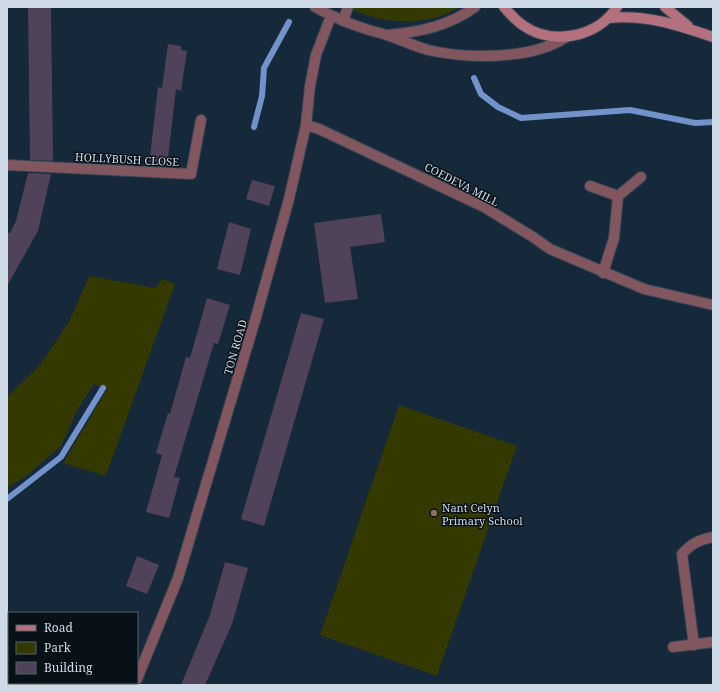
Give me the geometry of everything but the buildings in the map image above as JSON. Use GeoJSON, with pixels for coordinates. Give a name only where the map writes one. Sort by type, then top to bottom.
{"type":"FeatureCollection","features":[{"type":"Feature","properties":{"kind":"street"},"geometry":{"type":"LineString","coordinates":[[315,7],[331,16],[366,30],[388,35],[428,50],[460,55],[502,55],[533,52],[556,44],[566,37]]}},
{"type":"Feature","properties":{"kind":"street"},"geometry":{"type":"LineString","coordinates":[[343,21],[348,7]]}},
{"type":"Feature","properties":{"kind":"street"},"geometry":{"type":"LineString","coordinates":[[388,35],[435,28],[456,19],[475,7]]}},
{"type":"Feature","properties":{"kind":"street"},"geometry":{"type":"LineString","coordinates":[[504,7],[513,18],[525,27],[545,35],[566,37],[593,29],[608,18],[617,7]]}},
{"type":"Feature","properties":{"kind":"street"},"geometry":{"type":"LineString","coordinates":[[665,7],[694,31]]}},
{"type":"Feature","properties":{"kind":"street","name":"TON ROAD"},"geometry":{"type":"LineString","coordinates":[[138,676],[178,578],[204,495],[289,199],[306,125],[310,86],[316,55],[331,16]]}},
{"type":"Feature","properties":{"kind":"street"},"geometry":{"type":"LineString","coordinates":[[608,18],[624,16],[648,18],[713,37]]}},
{"type":"Feature","properties":{"kind":"street","name":"HOLLYBUSH CLOSE"},"geometry":{"type":"LineString","coordinates":[[7,165],[191,174],[201,120]]}},
{"type":"Feature","properties":{"kind":"street","name":"COEDEVA MILL"},"geometry":{"type":"LineString","coordinates":[[306,125],[319,129],[484,207],[550,249],[603,273],[644,289],[713,305]]}},
{"type":"Feature","properties":{"kind":"street"},"geometry":{"type":"LineString","coordinates":[[603,273],[614,238],[618,196],[641,177]]}},
{"type":"Feature","properties":{"kind":"street"},"geometry":{"type":"LineString","coordinates":[[590,186],[618,196]]}},
{"type":"Feature","properties":{"kind":"street"},"geometry":{"type":"LineString","coordinates":[[694,644],[682,554],[691,544],[713,537]]}},
{"type":"Feature","properties":{"kind":"street"},"geometry":{"type":"LineString","coordinates":[[673,647],[713,642]]}},
{"type":"Feature","properties":{"kind":"green space"},"geometry":{"type":"Polygon","coordinates":[[[347,7],[459,7],[446,14],[432,18],[418,21],[403,21],[374,17],[347,7]]]}},
{"type":"Feature","properties":{"kind":"green space"},"geometry":{"type":"Polygon","coordinates":[[[89,276],[156,288],[162,279],[175,284],[106,476],[63,463],[107,389],[94,384],[77,411],[61,446],[25,477],[7,488],[7,397],[39,366],[69,322],[89,276]]]}},
{"type":"Feature","properties":{"kind":"green space"},"geometry":{"type":"Polygon","coordinates":[[[399,405],[517,446],[437,676],[320,635],[399,405]]]}},
{"type":"Feature","properties":{"kind":"waterway"},"geometry":{"type":"LineString","coordinates":[[254,127],[262,96],[264,68],[289,22]]}},
{"type":"Feature","properties":{"kind":"waterway"},"geometry":{"type":"LineString","coordinates":[[474,78],[481,94],[498,107],[521,118],[630,110],[695,123],[713,122]]}},
{"type":"Feature","properties":{"kind":"waterway"},"geometry":{"type":"LineString","coordinates":[[7,499],[61,457],[103,388]]}},
{"type":"Feature","properties":{"kind":"place","name":"Nant Celyn Primary School"},"geometry":{"type":"Point","coordinates":[434,513]}}]}
